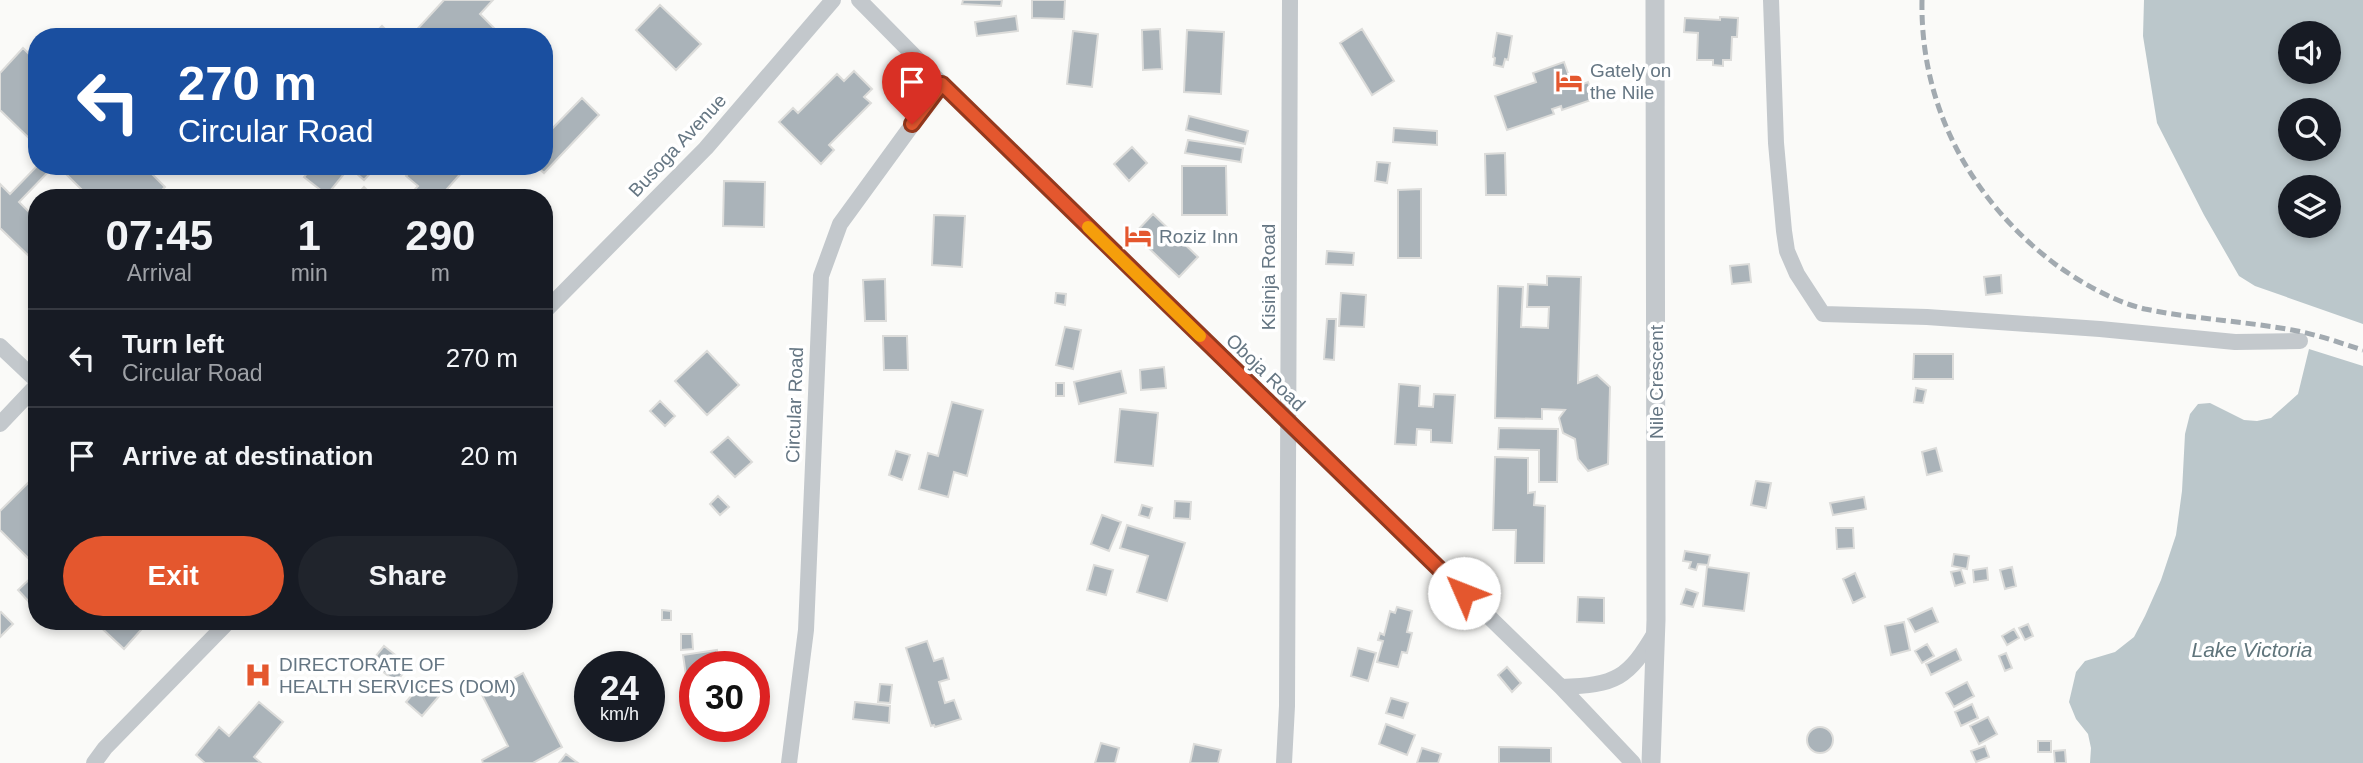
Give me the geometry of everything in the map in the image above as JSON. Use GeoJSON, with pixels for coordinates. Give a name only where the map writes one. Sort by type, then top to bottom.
{"type":"FeatureCollection","features":[{"type":"Feature","properties":{"kind":"street","name":"Busoga Avenue"},"geometry":{"type":"LineString","coordinates":[[553,303],[706,148],[833,0]]}},
{"type":"Feature","properties":{"kind":"street","name":"Oboja Road"},"geometry":{"type":"LineString","coordinates":[[859,0],[1561,687],[1633,763]]}},
{"type":"Feature","properties":{"kind":"street","name":"Kisinja Road"},"geometry":{"type":"LineString","coordinates":[[1284,763],[1287,706],[1290,0]]}},
{"type":"Feature","properties":{"kind":"street","name":"Nile Crescent"},"geometry":{"type":"LineString","coordinates":[[1651,763],[1656,631],[1655,0]]}},
{"type":"Feature","properties":{"kind":"street"},"geometry":{"type":"LineString","coordinates":[[1771,0],[1776,144],[1787,251],[1797,274],[1823,314],[1927,317],[2235,342],[2300,341]]}},
{"type":"Feature","properties":{"kind":"street","name":"Circular Road"},"geometry":{"type":"LineString","coordinates":[[789,763],[806,631],[821,276],[840,224],[942,84]]}},
{"type":"Feature","properties":{"kind":"street"},"geometry":{"type":"LineString","coordinates":[[0,346],[28,374]]}},
{"type":"Feature","properties":{"kind":"street"},"geometry":{"type":"LineString","coordinates":[[0,424],[28,393]]}},
{"type":"Feature","properties":{"kind":"street"},"geometry":{"type":"LineString","coordinates":[[94,763],[105,748],[220,630]]}},
{"type":"Feature","properties":{"kind":"street"},"geometry":{"type":"LineString","coordinates":[[1561,687],[1594,686],[1618,678],[1633,666],[1656,631]]}},
{"type":"Feature","properties":{"kind":"water"},"geometry":{"type":"Polygon","coordinates":[[[2144,0],[2363,0],[2363,324],[2255,286],[2239,276],[2157,123],[2143,36],[2144,0]]]}},
{"type":"Feature","properties":{"kind":"water","name":"Lake Victoria"},"geometry":{"type":"Polygon","coordinates":[[[2309,349],[2363,366],[2363,763],[2090,763],[2088,734],[2076,719],[2069,702],[2076,672],[2085,661],[2115,652],[2134,637],[2161,580],[2176,535],[2185,434],[2190,414],[2198,404],[2210,403],[2244,420],[2271,418],[2298,394],[2309,349]]]}},
{"type":"Feature","properties":{"kind":"building"},"geometry":{"type":"Polygon","coordinates":[[[444,0],[493,0],[480,14],[494,28],[418,28],[444,0]]]}},
{"type":"Feature","properties":{"kind":"building"},"geometry":{"type":"Polygon","coordinates":[[[963,0],[1002,0],[1001,6],[962,4],[963,0]]]}},
{"type":"Feature","properties":{"kind":"building"},"geometry":{"type":"Polygon","coordinates":[[[1032,0],[1065,0],[1064,19],[1032,18],[1032,0]]]}},
{"type":"Feature","properties":{"kind":"building"},"geometry":{"type":"Polygon","coordinates":[[[660,5],[701,44],[676,70],[636,30],[660,5]]]}},
{"type":"Feature","properties":{"kind":"building"},"geometry":{"type":"Polygon","coordinates":[[[1016,16],[1018,31],[977,36],[975,22],[1016,16]]]}},
{"type":"Feature","properties":{"kind":"building"},"geometry":{"type":"Polygon","coordinates":[[[1720,17],[1738,18],[1737,37],[1732,37],[1731,60],[1723,60],[1723,66],[1713,65],[1713,60],[1697,60],[1698,33],[1684,32],[1685,18],[1720,20],[1720,17]]]}},
{"type":"Feature","properties":{"kind":"building"},"geometry":{"type":"Polygon","coordinates":[[[1160,29],[1162,69],[1143,70],[1142,30],[1160,29]]]}},
{"type":"Feature","properties":{"kind":"building"},"geometry":{"type":"Polygon","coordinates":[[[1362,29],[1394,81],[1372,95],[1340,43],[1362,29]]]}},
{"type":"Feature","properties":{"kind":"building"},"geometry":{"type":"Polygon","coordinates":[[[1187,30],[1224,32],[1221,94],[1184,92],[1187,30]]]}},
{"type":"Feature","properties":{"kind":"building"},"geometry":{"type":"Polygon","coordinates":[[[1073,31],[1098,34],[1092,87],[1067,84],[1073,31]]]}},
{"type":"Feature","properties":{"kind":"building"},"geometry":{"type":"Polygon","coordinates":[[[1497,33],[1512,36],[1508,60],[1505,59],[1503,67],[1494,65],[1497,33]]]}},
{"type":"Feature","properties":{"kind":"building"},"geometry":{"type":"Polygon","coordinates":[[[23,48],[28,53],[28,137],[0,110],[0,73],[23,48]]]}},
{"type":"Feature","properties":{"kind":"building"},"geometry":{"type":"Polygon","coordinates":[[[1564,62],[1573,88],[1588,82],[1594,99],[1562,110],[1561,106],[1552,109],[1554,114],[1507,130],[1495,96],[1536,82],[1533,73],[1564,62]]]}},
{"type":"Feature","properties":{"kind":"building"},"geometry":{"type":"Polygon","coordinates":[[[854,71],[872,89],[864,97],[871,103],[829,145],[834,150],[821,164],[779,122],[793,108],[798,113],[837,74],[844,81],[854,71]]]}},
{"type":"Feature","properties":{"kind":"building"},"geometry":{"type":"Polygon","coordinates":[[[582,98],[599,115],[553,164],[553,128],[582,98]]]}},
{"type":"Feature","properties":{"kind":"building"},"geometry":{"type":"Polygon","coordinates":[[[1189,116],[1248,131],[1245,144],[1186,130],[1189,116]]]}},
{"type":"Feature","properties":{"kind":"building"},"geometry":{"type":"Polygon","coordinates":[[[1394,128],[1437,131],[1437,145],[1393,142],[1394,128]]]}},
{"type":"Feature","properties":{"kind":"building"},"geometry":{"type":"Polygon","coordinates":[[[1188,140],[1243,148],[1241,162],[1185,153],[1188,140]]]}},
{"type":"Feature","properties":{"kind":"building"},"geometry":{"type":"Polygon","coordinates":[[[1132,147],[1147,163],[1129,181],[1114,164],[1132,147]]]}},
{"type":"Feature","properties":{"kind":"building"},"geometry":{"type":"Polygon","coordinates":[[[1505,153],[1506,195],[1486,195],[1485,154],[1505,153]]]}},
{"type":"Feature","properties":{"kind":"building"},"geometry":{"type":"Polygon","coordinates":[[[1377,162],[1390,163],[1387,183],[1375,181],[1377,162]]]}},
{"type":"Feature","properties":{"kind":"building"},"geometry":{"type":"Polygon","coordinates":[[[1182,166],[1226,166],[1227,215],[1182,215],[1182,166]]]}},
{"type":"Feature","properties":{"kind":"building"},"geometry":{"type":"Polygon","coordinates":[[[28,175],[45,175],[32,189],[28,189],[28,193],[19,202],[28,211],[28,255],[0,228],[0,184],[10,194],[28,175]]]}},
{"type":"Feature","properties":{"kind":"building"},"geometry":{"type":"Polygon","coordinates":[[[67,175],[153,175],[165,187],[163,189],[81,189],[67,175]]]}},
{"type":"Feature","properties":{"kind":"building"},"geometry":{"type":"Polygon","coordinates":[[[343,175],[332,189],[319,189],[304,177],[343,175]]]}},
{"type":"Feature","properties":{"kind":"building"},"geometry":{"type":"Polygon","coordinates":[[[460,175],[447,189],[415,189],[418,186],[406,176],[460,175]]]}},
{"type":"Feature","properties":{"kind":"building"},"geometry":{"type":"Polygon","coordinates":[[[724,181],[765,182],[764,227],[723,226],[724,181]]]}},
{"type":"Feature","properties":{"kind":"building"},"geometry":{"type":"Polygon","coordinates":[[[1421,189],[1421,258],[1398,258],[1398,190],[1421,189]]]}},
{"type":"Feature","properties":{"kind":"building"},"geometry":{"type":"Polygon","coordinates":[[[1153,214],[1198,257],[1179,277],[1134,234],[1153,214]]]}},
{"type":"Feature","properties":{"kind":"building"},"geometry":{"type":"Polygon","coordinates":[[[934,215],[965,216],[962,267],[932,265],[934,215]]]}},
{"type":"Feature","properties":{"kind":"building"},"geometry":{"type":"Polygon","coordinates":[[[1327,251],[1354,253],[1353,265],[1326,264],[1327,251]]]}},
{"type":"Feature","properties":{"kind":"building"},"geometry":{"type":"Polygon","coordinates":[[[1749,264],[1751,282],[1732,284],[1730,266],[1749,264]]]}},
{"type":"Feature","properties":{"kind":"building"},"geometry":{"type":"Polygon","coordinates":[[[2001,275],[2002,293],[1986,295],[1984,277],[2001,275]]]}},
{"type":"Feature","properties":{"kind":"building"},"geometry":{"type":"Polygon","coordinates":[[[1547,276],[1581,277],[1578,383],[1597,375],[1610,387],[1608,464],[1588,471],[1578,459],[1575,439],[1563,433],[1559,418],[1565,410],[1542,409],[1542,419],[1495,418],[1498,286],[1523,287],[1521,327],[1548,328],[1549,307],[1527,307],[1528,284],[1547,285],[1547,276]]]}},
{"type":"Feature","properties":{"kind":"building"},"geometry":{"type":"Polygon","coordinates":[[[885,279],[886,321],[865,321],[863,280],[885,279]]]}},
{"type":"Feature","properties":{"kind":"building"},"geometry":{"type":"Polygon","coordinates":[[[1056,293],[1066,294],[1065,305],[1055,303],[1056,293]]]}},
{"type":"Feature","properties":{"kind":"building"},"geometry":{"type":"Polygon","coordinates":[[[1341,293],[1366,295],[1364,327],[1339,326],[1341,293]]]}},
{"type":"Feature","properties":{"kind":"building"},"geometry":{"type":"Polygon","coordinates":[[[1327,319],[1336,319],[1334,360],[1324,359],[1327,319]]]}},
{"type":"Feature","properties":{"kind":"building"},"geometry":{"type":"Polygon","coordinates":[[[1065,327],[1081,330],[1073,369],[1056,365],[1065,327]]]}},
{"type":"Feature","properties":{"kind":"building"},"geometry":{"type":"Polygon","coordinates":[[[883,336],[907,336],[908,370],[884,370],[883,336]]]}},
{"type":"Feature","properties":{"kind":"building"},"geometry":{"type":"Polygon","coordinates":[[[707,351],[739,385],[707,415],[675,381],[707,351]]]}},
{"type":"Feature","properties":{"kind":"building"},"geometry":{"type":"Polygon","coordinates":[[[1914,354],[1953,354],[1953,379],[1913,379],[1914,354]]]}},
{"type":"Feature","properties":{"kind":"building"},"geometry":{"type":"Polygon","coordinates":[[[1164,367],[1166,388],[1141,390],[1140,370],[1164,367]]]}},
{"type":"Feature","properties":{"kind":"building"},"geometry":{"type":"Polygon","coordinates":[[[1121,371],[1126,393],[1079,404],[1074,382],[1121,371]]]}},
{"type":"Feature","properties":{"kind":"building"},"geometry":{"type":"Polygon","coordinates":[[[1056,383],[1064,383],[1064,396],[1056,396],[1056,383]]]}},
{"type":"Feature","properties":{"kind":"building"},"geometry":{"type":"Polygon","coordinates":[[[1399,384],[1420,386],[1419,406],[1433,407],[1434,394],[1455,395],[1452,443],[1431,442],[1431,430],[1417,429],[1416,445],[1395,444],[1399,384]]]}},
{"type":"Feature","properties":{"kind":"building"},"geometry":{"type":"Polygon","coordinates":[[[1916,388],[1926,390],[1923,403],[1914,402],[1916,388]]]}},
{"type":"Feature","properties":{"kind":"building"},"geometry":{"type":"Polygon","coordinates":[[[660,401],[675,416],[665,426],[650,411],[660,401]]]}},
{"type":"Feature","properties":{"kind":"building"},"geometry":{"type":"Polygon","coordinates":[[[952,402],[983,410],[967,476],[954,472],[948,497],[919,489],[928,453],[938,456],[952,402]]]}},
{"type":"Feature","properties":{"kind":"building"},"geometry":{"type":"Polygon","coordinates":[[[1120,409],[1158,413],[1153,466],[1115,462],[1120,409]]]}},
{"type":"Feature","properties":{"kind":"building"},"geometry":{"type":"Polygon","coordinates":[[[1499,428],[1558,429],[1557,482],[1539,482],[1539,450],[1498,449],[1499,428]]]}},
{"type":"Feature","properties":{"kind":"building"},"geometry":{"type":"Polygon","coordinates":[[[728,437],[752,462],[735,477],[711,452],[728,437]]]}},
{"type":"Feature","properties":{"kind":"building"},"geometry":{"type":"Polygon","coordinates":[[[1936,448],[1942,471],[1927,475],[1922,452],[1936,448]]]}},
{"type":"Feature","properties":{"kind":"building"},"geometry":{"type":"Polygon","coordinates":[[[896,451],[910,455],[902,480],[889,475],[896,451]]]}},
{"type":"Feature","properties":{"kind":"building"},"geometry":{"type":"Polygon","coordinates":[[[1495,457],[1528,458],[1528,493],[1535,492],[1534,505],[1545,506],[1544,563],[1515,563],[1516,530],[1493,530],[1495,457]]]}},
{"type":"Feature","properties":{"kind":"building"},"geometry":{"type":"Polygon","coordinates":[[[1756,481],[1771,483],[1766,508],[1751,505],[1756,481]]]}},
{"type":"Feature","properties":{"kind":"building"},"geometry":{"type":"Polygon","coordinates":[[[28,483],[28,558],[0,530],[0,511],[28,483]]]}},
{"type":"Feature","properties":{"kind":"building"},"geometry":{"type":"Polygon","coordinates":[[[718,496],[729,507],[720,515],[710,504],[718,496]]]}},
{"type":"Feature","properties":{"kind":"building"},"geometry":{"type":"Polygon","coordinates":[[[1864,497],[1866,509],[1833,515],[1830,503],[1864,497]]]}},
{"type":"Feature","properties":{"kind":"building"},"geometry":{"type":"Polygon","coordinates":[[[1175,501],[1191,502],[1190,519],[1174,518],[1175,501]]]}},
{"type":"Feature","properties":{"kind":"building"},"geometry":{"type":"Polygon","coordinates":[[[1142,505],[1152,508],[1149,518],[1139,515],[1142,505]]]}},
{"type":"Feature","properties":{"kind":"building"},"geometry":{"type":"Polygon","coordinates":[[[1102,515],[1121,522],[1109,551],[1091,544],[1102,515]]]}},
{"type":"Feature","properties":{"kind":"building"},"geometry":{"type":"Polygon","coordinates":[[[1127,525],[1185,543],[1167,601],[1137,592],[1148,556],[1120,548],[1127,525]]]}},
{"type":"Feature","properties":{"kind":"building"},"geometry":{"type":"Polygon","coordinates":[[[1836,528],[1853,528],[1854,548],[1837,549],[1836,528]]]}},
{"type":"Feature","properties":{"kind":"building"},"geometry":{"type":"Polygon","coordinates":[[[1685,551],[1710,555],[1708,565],[1698,564],[1696,570],[1689,568],[1691,562],[1683,561],[1685,551]]]}},
{"type":"Feature","properties":{"kind":"building"},"geometry":{"type":"Polygon","coordinates":[[[1954,554],[1969,556],[1967,569],[1952,566],[1954,554]]]}},
{"type":"Feature","properties":{"kind":"building"},"geometry":{"type":"Polygon","coordinates":[[[1094,565],[1113,570],[1106,595],[1087,590],[1094,565]]]}},
{"type":"Feature","properties":{"kind":"building"},"geometry":{"type":"Polygon","coordinates":[[[1707,567],[1749,573],[1744,611],[1703,606],[1707,567]]]}},
{"type":"Feature","properties":{"kind":"building"},"geometry":{"type":"Polygon","coordinates":[[[2012,567],[2016,586],[2005,589],[2000,570],[2012,567]]]}},
{"type":"Feature","properties":{"kind":"building"},"geometry":{"type":"Polygon","coordinates":[[[1987,568],[1988,580],[1974,582],[1973,570],[1987,568]]]}},
{"type":"Feature","properties":{"kind":"building"},"geometry":{"type":"Polygon","coordinates":[[[1961,570],[1965,583],[1955,586],[1951,572],[1961,570]]]}},
{"type":"Feature","properties":{"kind":"building"},"geometry":{"type":"Polygon","coordinates":[[[1855,573],[1865,597],[1853,603],[1843,579],[1855,573]]]}},
{"type":"Feature","properties":{"kind":"building"},"geometry":{"type":"Polygon","coordinates":[[[28,581],[28,601],[18,590],[28,581]]]}},
{"type":"Feature","properties":{"kind":"building"},"geometry":{"type":"Polygon","coordinates":[[[1686,589],[1698,593],[1693,607],[1681,604],[1686,589]]]}},
{"type":"Feature","properties":{"kind":"building"},"geometry":{"type":"Polygon","coordinates":[[[1578,597],[1604,598],[1604,623],[1577,622],[1578,597]]]}},
{"type":"Feature","properties":{"kind":"building"},"geometry":{"type":"Polygon","coordinates":[[[1397,607],[1412,611],[1407,632],[1412,633],[1407,653],[1402,652],[1398,667],[1377,662],[1383,641],[1378,640],[1380,633],[1384,635],[1390,611],[1395,613],[1397,607]]]}},
{"type":"Feature","properties":{"kind":"building"},"geometry":{"type":"Polygon","coordinates":[[[1932,608],[1938,622],[1915,632],[1908,619],[1932,608]]]}},
{"type":"Feature","properties":{"kind":"building"},"geometry":{"type":"Polygon","coordinates":[[[662,610],[671,611],[671,620],[662,620],[662,610]]]}},
{"type":"Feature","properties":{"kind":"building"},"geometry":{"type":"Polygon","coordinates":[[[0,613],[13,624],[0,637],[0,613]]]}},
{"type":"Feature","properties":{"kind":"building"},"geometry":{"type":"Polygon","coordinates":[[[1904,622],[1910,650],[1891,655],[1885,626],[1904,622]]]}},
{"type":"Feature","properties":{"kind":"building"},"geometry":{"type":"Polygon","coordinates":[[[2028,624],[2033,636],[2025,640],[2019,628],[2028,624]]]}},
{"type":"Feature","properties":{"kind":"building"},"geometry":{"type":"Polygon","coordinates":[[[2014,629],[2019,638],[2007,645],[2002,636],[2014,629]]]}},
{"type":"Feature","properties":{"kind":"building"},"geometry":{"type":"Polygon","coordinates":[[[104,630],[141,630],[124,649],[104,630]]]}},
{"type":"Feature","properties":{"kind":"building"},"geometry":{"type":"Polygon","coordinates":[[[681,634],[692,634],[693,649],[681,650],[681,634]]]}},
{"type":"Feature","properties":{"kind":"building"},"geometry":{"type":"Polygon","coordinates":[[[927,641],[934,661],[943,658],[949,679],[939,682],[945,703],[954,700],[961,719],[935,727],[931,726],[906,648],[927,641]]]}},
{"type":"Feature","properties":{"kind":"building"},"geometry":{"type":"Polygon","coordinates":[[[1927,644],[1934,656],[1922,663],[1915,651],[1927,644]]]}},
{"type":"Feature","properties":{"kind":"building"},"geometry":{"type":"Polygon","coordinates":[[[384,646],[409,666],[396,682],[371,662],[384,646]]]}},
{"type":"Feature","properties":{"kind":"building"},"geometry":{"type":"Polygon","coordinates":[[[1358,648],[1376,653],[1368,681],[1351,676],[1358,648]]]}},
{"type":"Feature","properties":{"kind":"building"},"geometry":{"type":"Polygon","coordinates":[[[1956,649],[1961,660],[1931,675],[1926,664],[1956,649]]]}},
{"type":"Feature","properties":{"kind":"building"},"geometry":{"type":"Polygon","coordinates":[[[2006,653],[2012,668],[2005,671],[1999,656],[2006,653]]]}},
{"type":"Feature","properties":{"kind":"building"},"geometry":{"type":"Polygon","coordinates":[[[1507,667],[1521,683],[1512,692],[1498,675],[1507,667]]]}},
{"type":"Feature","properties":{"kind":"building"},"geometry":{"type":"Polygon","coordinates":[[[523,673],[562,747],[533,763],[483,763],[482,760],[508,746],[482,695],[523,673]]]}},
{"type":"Feature","properties":{"kind":"building"},"geometry":{"type":"Polygon","coordinates":[[[424,681],[440,695],[422,716],[406,702],[424,681]]]}},
{"type":"Feature","properties":{"kind":"building"},"geometry":{"type":"Polygon","coordinates":[[[1967,682],[1974,696],[1954,707],[1946,693],[1967,682]]]}},
{"type":"Feature","properties":{"kind":"building"},"geometry":{"type":"Polygon","coordinates":[[[880,684],[892,685],[890,703],[878,702],[880,684]]]}},
{"type":"Feature","properties":{"kind":"building"},"geometry":{"type":"Polygon","coordinates":[[[1391,698],[1408,703],[1403,718],[1386,713],[1391,698]]]}},
{"type":"Feature","properties":{"kind":"building"},"geometry":{"type":"Polygon","coordinates":[[[259,702],[283,722],[254,757],[261,763],[205,763],[196,755],[219,727],[229,736],[259,702]]]}},
{"type":"Feature","properties":{"kind":"building"},"geometry":{"type":"Polygon","coordinates":[[[855,702],[890,706],[889,723],[853,719],[855,702]]]}},
{"type":"Feature","properties":{"kind":"building"},"geometry":{"type":"Polygon","coordinates":[[[1972,704],[1978,718],[1961,726],[1955,712],[1972,704]]]}},
{"type":"Feature","properties":{"kind":"building"},"geometry":{"type":"Polygon","coordinates":[[[1988,717],[1997,734],[1979,744],[1970,726],[1988,717]]]}},
{"type":"Feature","properties":{"kind":"building"},"geometry":{"type":"Polygon","coordinates":[[[1386,724],[1415,735],[1407,755],[1379,744],[1386,724]]]}},
{"type":"Feature","properties":{"kind":"building"},"geometry":{"type":"Polygon","coordinates":[[[1820,727],[1829,731],[1833,740],[1829,749],[1820,753],[1811,749],[1807,740],[1811,731],[1820,727]]]}},
{"type":"Feature","properties":{"kind":"building"},"geometry":{"type":"Polygon","coordinates":[[[2038,741],[2051,741],[2051,752],[2038,752],[2038,741]]]}},
{"type":"Feature","properties":{"kind":"building"},"geometry":{"type":"Polygon","coordinates":[[[1101,743],[1119,748],[1115,763],[1095,763],[1101,743]]]}},
{"type":"Feature","properties":{"kind":"building"},"geometry":{"type":"Polygon","coordinates":[[[1194,744],[1221,750],[1218,763],[1190,763],[1194,744]]]}},
{"type":"Feature","properties":{"kind":"building"},"geometry":{"type":"Polygon","coordinates":[[[1985,746],[1989,757],[1976,762],[1971,751],[1985,746]]]}},
{"type":"Feature","properties":{"kind":"building"},"geometry":{"type":"Polygon","coordinates":[[[1499,747],[1551,748],[1551,763],[1499,763],[1499,747]]]}},
{"type":"Feature","properties":{"kind":"building"},"geometry":{"type":"Polygon","coordinates":[[[1422,748],[1441,754],[1438,763],[1417,763],[1422,748]]]}},
{"type":"Feature","properties":{"kind":"building"},"geometry":{"type":"Polygon","coordinates":[[[2065,750],[2066,763],[2055,763],[2054,751],[2065,750]]]}},
{"type":"Feature","properties":{"kind":"building"},"geometry":{"type":"Polygon","coordinates":[[[566,754],[578,763],[559,763],[566,754]]]}},
{"type":"Feature","properties":{"kind":"railway"},"geometry":{"type":"LineString","coordinates":[[1922,0],[1930,77],[1941,114],[1956,148],[1975,181],[1998,211],[2025,239],[2055,264],[2098,291],[2133,306],[2301,332],[2363,350]]}},
{"type":"Feature","properties":{"kind":"slow traffic"},"geometry":{"type":"LineString","coordinates":[[1088,227],[1200,336]]}},
{"type":"Feature","properties":{"kind":"place","name":"Gately on the Nile"},"geometry":{"type":"Point","coordinates":[1569,81]}},
{"type":"Feature","properties":{"kind":"place","name":"Roziz Inn"},"geometry":{"type":"Point","coordinates":[1138,236]}},
{"type":"Feature","properties":{"kind":"place","name":"DIRECTORATE OF HEALTH SERVICES (DOM)"},"geometry":{"type":"Point","coordinates":[258,675]}},
{"type":"Feature","properties":{"kind":"route"},"geometry":{"type":"LineString","coordinates":[[912,124],[942,84],[1464,593]]}}]}
